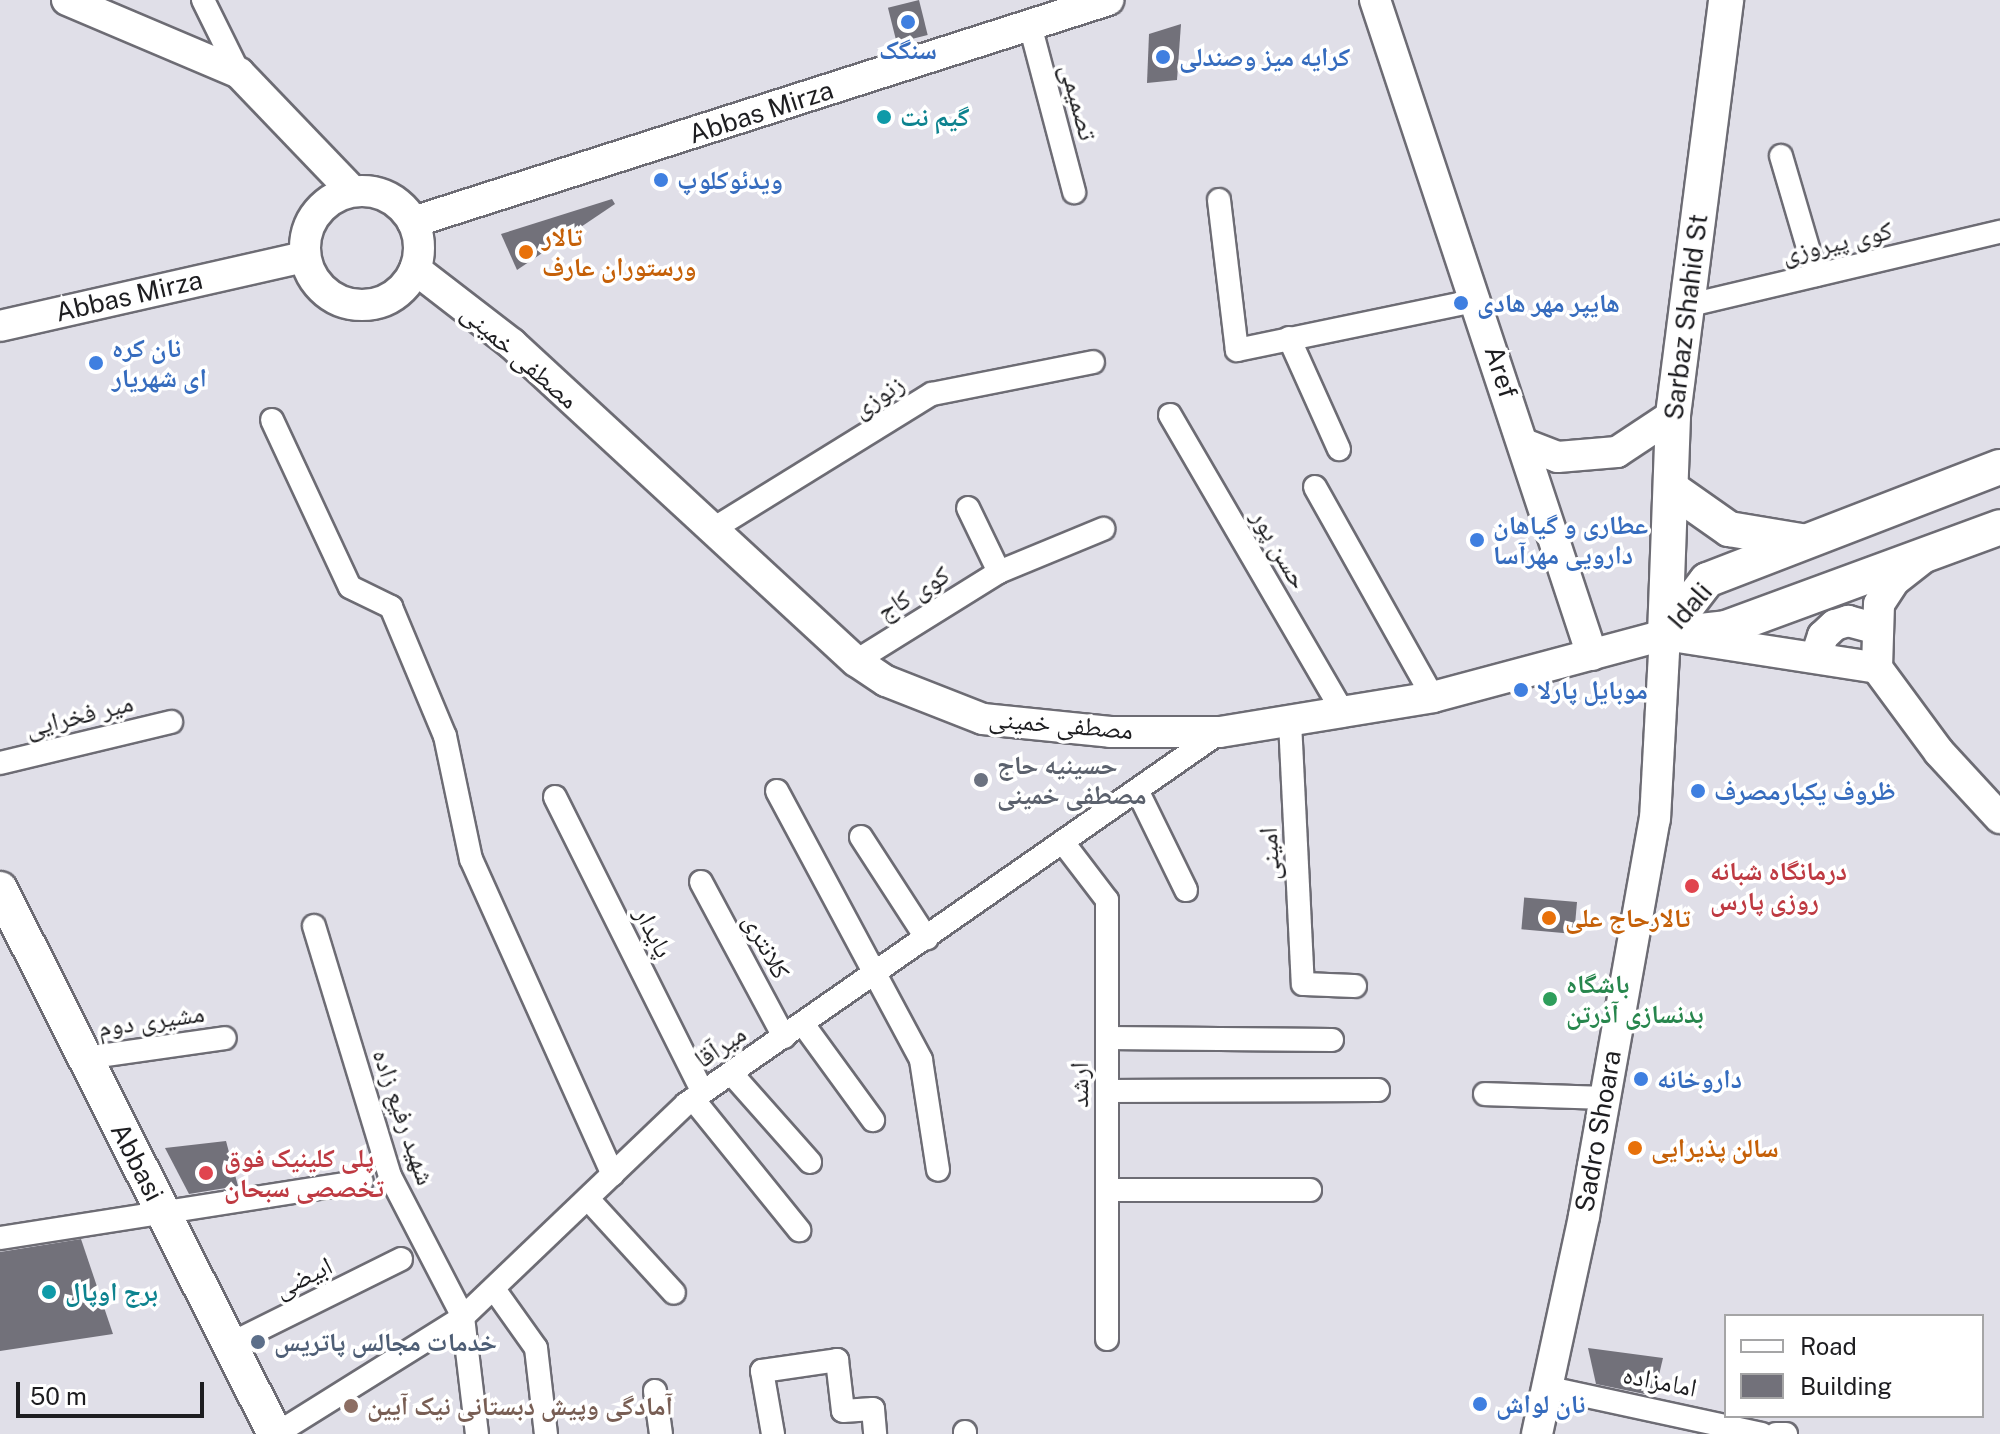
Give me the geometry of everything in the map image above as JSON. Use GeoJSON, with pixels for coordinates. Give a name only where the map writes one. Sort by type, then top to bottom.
{"type":"FeatureCollection","features":[{"type":"Feature","properties":{"kind":"main road"},"geometry":{"type":"LineString","coordinates":[[67,0],[239,73],[352,191]]}},
{"type":"Feature","properties":{"kind":"main road","name":"Abbas Mirza"},"geometry":{"type":"LineString","coordinates":[[413,222],[1108,0]]}},
{"type":"Feature","properties":{"kind":"main road","name":"Aref"},"geometry":{"type":"LineString","coordinates":[[1375,0],[1478,300],[1592,655]]}},
{"type":"Feature","properties":{"kind":"main road","name":"Sarbaz Shahid St"},"geometry":{"type":"LineString","coordinates":[[1665,635],[1673,415],[1726,0]]}},
{"type":"Feature","properties":{"kind":"main road"},"geometry":{"type":"LineString","coordinates":[[352,191],[386,196],[413,222],[419,245],[415,269],[392,298],[356,306],[322,290],[304,257],[309,223],[319,209],[352,191]]}},
{"type":"Feature","properties":{"kind":"main road","name":"Abbas Mirza"},"geometry":{"type":"LineString","coordinates":[[0,326],[304,257]]}},
{"type":"Feature","properties":{"kind":"main road","name":"مصطفی خمینی"},"geometry":{"type":"LineString","coordinates":[[415,269],[512,344],[856,661],[886,681],[983,719],[1110,732],[1220,732],[1433,697],[1665,635]]}},
{"type":"Feature","properties":{"kind":"main road"},"geometry":{"type":"LineString","coordinates":[[1524,444],[1558,457],[1617,452],[1673,415]]}},
{"type":"Feature","properties":{"kind":"main road","name":"Idali"},"geometry":{"type":"LineString","coordinates":[[1665,635],[1707,580],[2000,467]]}},
{"type":"Feature","properties":{"kind":"main road"},"geometry":{"type":"LineString","coordinates":[[1672,489],[1729,529],[1805,541]]}},
{"type":"Feature","properties":{"kind":"main road","name":"Idali"},"geometry":{"type":"LineString","coordinates":[[1665,635],[1726,628],[2000,527]]}},
{"type":"Feature","properties":{"kind":"main road"},"geometry":{"type":"LineString","coordinates":[[1932,552],[1894,581],[1874,628],[1877,668],[1939,752],[2000,818]]}},
{"type":"Feature","properties":{"kind":"main road"},"geometry":{"type":"LineString","coordinates":[[1816,657],[1823,636],[1835,625],[1848,621],[1874,628]]}},
{"type":"Feature","properties":{"kind":"main road"},"geometry":{"type":"LineString","coordinates":[[1665,635],[1877,668]]}},
{"type":"Feature","properties":{"kind":"main road","name":"Sadro Shoara"},"geometry":{"type":"LineString","coordinates":[[1537,1434],[1655,819],[1665,635]]}},
{"type":"Feature","properties":{"kind":"main road","name":"Abbasi"},"geometry":{"type":"LineString","coordinates":[[0,889],[275,1434]]}},
{"type":"Feature","properties":{"kind":"street"},"geometry":{"type":"LineString","coordinates":[[203,0],[239,73]]}},
{"type":"Feature","properties":{"kind":"street","name":"تصمیمی"},"geometry":{"type":"LineString","coordinates":[[1030,25],[1074,192]]}},
{"type":"Feature","properties":{"kind":"street"},"geometry":{"type":"LineString","coordinates":[[1781,156],[1816,275]]}},
{"type":"Feature","properties":{"kind":"street"},"geometry":{"type":"LineString","coordinates":[[1219,200],[1237,350],[1478,300]]}},
{"type":"Feature","properties":{"kind":"street","name":"کوی پیروزی"},"geometry":{"type":"LineString","coordinates":[[1686,306],[2000,232]]}},
{"type":"Feature","properties":{"kind":"street"},"geometry":{"type":"LineString","coordinates":[[1289,338],[1339,449]]}},
{"type":"Feature","properties":{"kind":"street","name":"زنوزی"},"geometry":{"type":"LineString","coordinates":[[713,529],[932,394],[1093,362]]}},
{"type":"Feature","properties":{"kind":"street","name":"حسن پور"},"geometry":{"type":"LineString","coordinates":[[1170,415],[1343,712]]}},
{"type":"Feature","properties":{"kind":"street"},"geometry":{"type":"LineString","coordinates":[[272,420],[350,587],[391,607],[445,736],[471,859],[613,1175]]}},
{"type":"Feature","properties":{"kind":"street"},"geometry":{"type":"LineString","coordinates":[[1315,487],[1433,697]]}},
{"type":"Feature","properties":{"kind":"street"},"geometry":{"type":"LineString","coordinates":[[968,508],[999,572]]}},
{"type":"Feature","properties":{"kind":"street","name":"کوی کاج"},"geometry":{"type":"LineString","coordinates":[[856,661],[999,572],[1103,529]]}},
{"type":"Feature","properties":{"kind":"street","name":"میر فخرایی"},"geometry":{"type":"LineString","coordinates":[[0,763],[171,722]]}},
{"type":"Feature","properties":{"kind":"street","name":"امینی"},"geometry":{"type":"LineString","coordinates":[[1290,722],[1303,984],[1355,986]]}},
{"type":"Feature","properties":{"kind":"street","name":"میرآقا"},"geometry":{"type":"LineString","coordinates":[[275,1434],[463,1317],[698,1095],[1139,794],[1220,732]]}},
{"type":"Feature","properties":{"kind":"street"},"geometry":{"type":"LineString","coordinates":[[777,791],[872,976],[921,1060],[938,1170]]}},
{"type":"Feature","properties":{"kind":"street"},"geometry":{"type":"LineString","coordinates":[[1139,794],[1186,890]]}},
{"type":"Feature","properties":{"kind":"street","name":"پایدار"},"geometry":{"type":"LineString","coordinates":[[555,797],[698,1095],[799,1230]]}},
{"type":"Feature","properties":{"kind":"street"},"geometry":{"type":"LineString","coordinates":[[861,837],[927,939]]}},
{"type":"Feature","properties":{"kind":"street","name":"ارشد"},"geometry":{"type":"LineString","coordinates":[[1065,845],[1107,900],[1107,1339]]}},
{"type":"Feature","properties":{"kind":"street","name":"کلانتری"},"geometry":{"type":"LineString","coordinates":[[701,882],[794,1030],[873,1120]]}},
{"type":"Feature","properties":{"kind":"street","name":"شهید رفیع زاده"},"geometry":{"type":"LineString","coordinates":[[314,926],[390,1176],[463,1317]]}},
{"type":"Feature","properties":{"kind":"street","name":"مشیری دوم"},"geometry":{"type":"LineString","coordinates":[[85,1058],[225,1038]]}},
{"type":"Feature","properties":{"kind":"street"},"geometry":{"type":"LineString","coordinates":[[1107,1038],[1332,1040]]}},
{"type":"Feature","properties":{"kind":"street"},"geometry":{"type":"LineString","coordinates":[[731,1073],[810,1162]]}},
{"type":"Feature","properties":{"kind":"street"},"geometry":{"type":"LineString","coordinates":[[1107,1091],[1378,1090]]}},
{"type":"Feature","properties":{"kind":"street"},"geometry":{"type":"LineString","coordinates":[[1485,1094],[1603,1098]]}},
{"type":"Feature","properties":{"kind":"street"},"geometry":{"type":"LineString","coordinates":[[0,1238],[362,1181]]}},
{"type":"Feature","properties":{"kind":"street"},"geometry":{"type":"LineString","coordinates":[[1107,1190],[1310,1190]]}},
{"type":"Feature","properties":{"kind":"street"},"geometry":{"type":"LineString","coordinates":[[588,1199],[674,1293]]}},
{"type":"Feature","properties":{"kind":"street","name":"ابیضی"},"geometry":{"type":"LineString","coordinates":[[230,1344],[401,1259]]}},
{"type":"Feature","properties":{"kind":"street"},"geometry":{"type":"LineString","coordinates":[[494,1289],[536,1348],[546,1434]]}},
{"type":"Feature","properties":{"kind":"street"},"geometry":{"type":"LineString","coordinates":[[463,1317],[477,1434]]}},
{"type":"Feature","properties":{"kind":"street"},"geometry":{"type":"LineString","coordinates":[[773,1434],[762,1371],[837,1360],[843,1411],[873,1409],[875,1434]]}},
{"type":"Feature","properties":{"kind":"street","name":"امامزاده"},"geometry":{"type":"LineString","coordinates":[[1545,1387],[1762,1434]]}},
{"type":"Feature","properties":{"kind":"street"},"geometry":{"type":"LineString","coordinates":[[655,1391],[661,1434]]}},
{"type":"Feature","properties":{"kind":"street"},"geometry":{"type":"LineString","coordinates":[[1776,1434],[1786,1434]]}},
{"type":"Feature","properties":{"kind":"building","name":"سنگک"},"geometry":{"type":"Polygon","coordinates":[[[919,0],[928,35],[897,43],[888,8],[919,0]]]}},
{"type":"Feature","properties":{"kind":"building","name":"کرایه میز وصندلی"},"geometry":{"type":"Polygon","coordinates":[[[1181,24],[1177,80],[1147,83],[1149,34],[1181,24]]]}},
{"type":"Feature","properties":{"kind":"building","name":"تالار ورستوران عارف"},"geometry":{"type":"Polygon","coordinates":[[[612,199],[615,204],[517,270],[501,234],[612,199]]]}},
{"type":"Feature","properties":{"kind":"building","name":"تالارحاج علی"},"geometry":{"type":"Polygon","coordinates":[[[1524,897],[1577,902],[1574,934],[1521,929],[1524,897]]]}},
{"type":"Feature","properties":{"kind":"building","name":"پلی کلینیک فوق تخصصی سبحان"},"geometry":{"type":"Polygon","coordinates":[[[226,1141],[238,1186],[189,1194],[165,1148],[226,1141]]]}},
{"type":"Feature","properties":{"kind":"building","name":"برج اوپال"},"geometry":{"type":"Polygon","coordinates":[[[81,1239],[113,1334],[0,1351],[0,1252],[81,1239]]]}},
{"type":"Feature","properties":{"kind":"building"},"geometry":{"type":"Polygon","coordinates":[[[1588,1348],[1663,1358],[1654,1396],[1596,1384],[1588,1348]]]}},
{"type":"Feature","properties":{"kind":"place","name":"سنگک"},"geometry":{"type":"Point","coordinates":[908,22]}},
{"type":"Feature","properties":{"kind":"place","name":"کرایه میز وصندلی"},"geometry":{"type":"Point","coordinates":[1163,57]}},
{"type":"Feature","properties":{"kind":"place","name":"گیم نت"},"geometry":{"type":"Point","coordinates":[884,117]}},
{"type":"Feature","properties":{"kind":"place","name":"ویدئوکلوپ"},"geometry":{"type":"Point","coordinates":[661,180]}},
{"type":"Feature","properties":{"kind":"place","name":"تالار ورستوران عارف"},"geometry":{"type":"Point","coordinates":[526,252]}},
{"type":"Feature","properties":{"kind":"place","name":"هایپر مهر هادی"},"geometry":{"type":"Point","coordinates":[1461,303]}},
{"type":"Feature","properties":{"kind":"place","name":"نان کره ای شهریار"},"geometry":{"type":"Point","coordinates":[96,363]}},
{"type":"Feature","properties":{"kind":"place","name":"عطاری و گیاهان دارویی مهرآسا"},"geometry":{"type":"Point","coordinates":[1477,540]}},
{"type":"Feature","properties":{"kind":"place","name":"موبایل پارلا"},"geometry":{"type":"Point","coordinates":[1521,690]}},
{"type":"Feature","properties":{"kind":"place","name":"حسینیه حاج مصطفی خمینی"},"geometry":{"type":"Point","coordinates":[981,780]}},
{"type":"Feature","properties":{"kind":"place","name":"ظروف یکبارمصرف"},"geometry":{"type":"Point","coordinates":[1698,791]}},
{"type":"Feature","properties":{"kind":"place","name":"درمانگاه شبانه روزی پارس"},"geometry":{"type":"Point","coordinates":[1692,886]}},
{"type":"Feature","properties":{"kind":"place","name":"تالارحاج علی"},"geometry":{"type":"Point","coordinates":[1549,918]}},
{"type":"Feature","properties":{"kind":"place","name":"باشگاه بدنسازی آذرتن"},"geometry":{"type":"Point","coordinates":[1550,999]}},
{"type":"Feature","properties":{"kind":"place","name":"داروخانه"},"geometry":{"type":"Point","coordinates":[1641,1079]}},
{"type":"Feature","properties":{"kind":"place","name":"سالن پذیرایی"},"geometry":{"type":"Point","coordinates":[1635,1148]}},
{"type":"Feature","properties":{"kind":"place","name":"پلی کلینیک فوق تخصصی سبحان"},"geometry":{"type":"Point","coordinates":[206,1173]}},
{"type":"Feature","properties":{"kind":"place","name":"برج اوپال"},"geometry":{"type":"Point","coordinates":[49,1292]}},
{"type":"Feature","properties":{"kind":"place","name":"خدمات مجالس پاتریس"},"geometry":{"type":"Point","coordinates":[258,1342]}},
{"type":"Feature","properties":{"kind":"place","name":"نان لواش"},"geometry":{"type":"Point","coordinates":[1480,1404]}},
{"type":"Feature","properties":{"kind":"place","name":"آمادگی وپیش دبستانی نیک آیین"},"geometry":{"type":"Point","coordinates":[351,1406]}}]}
